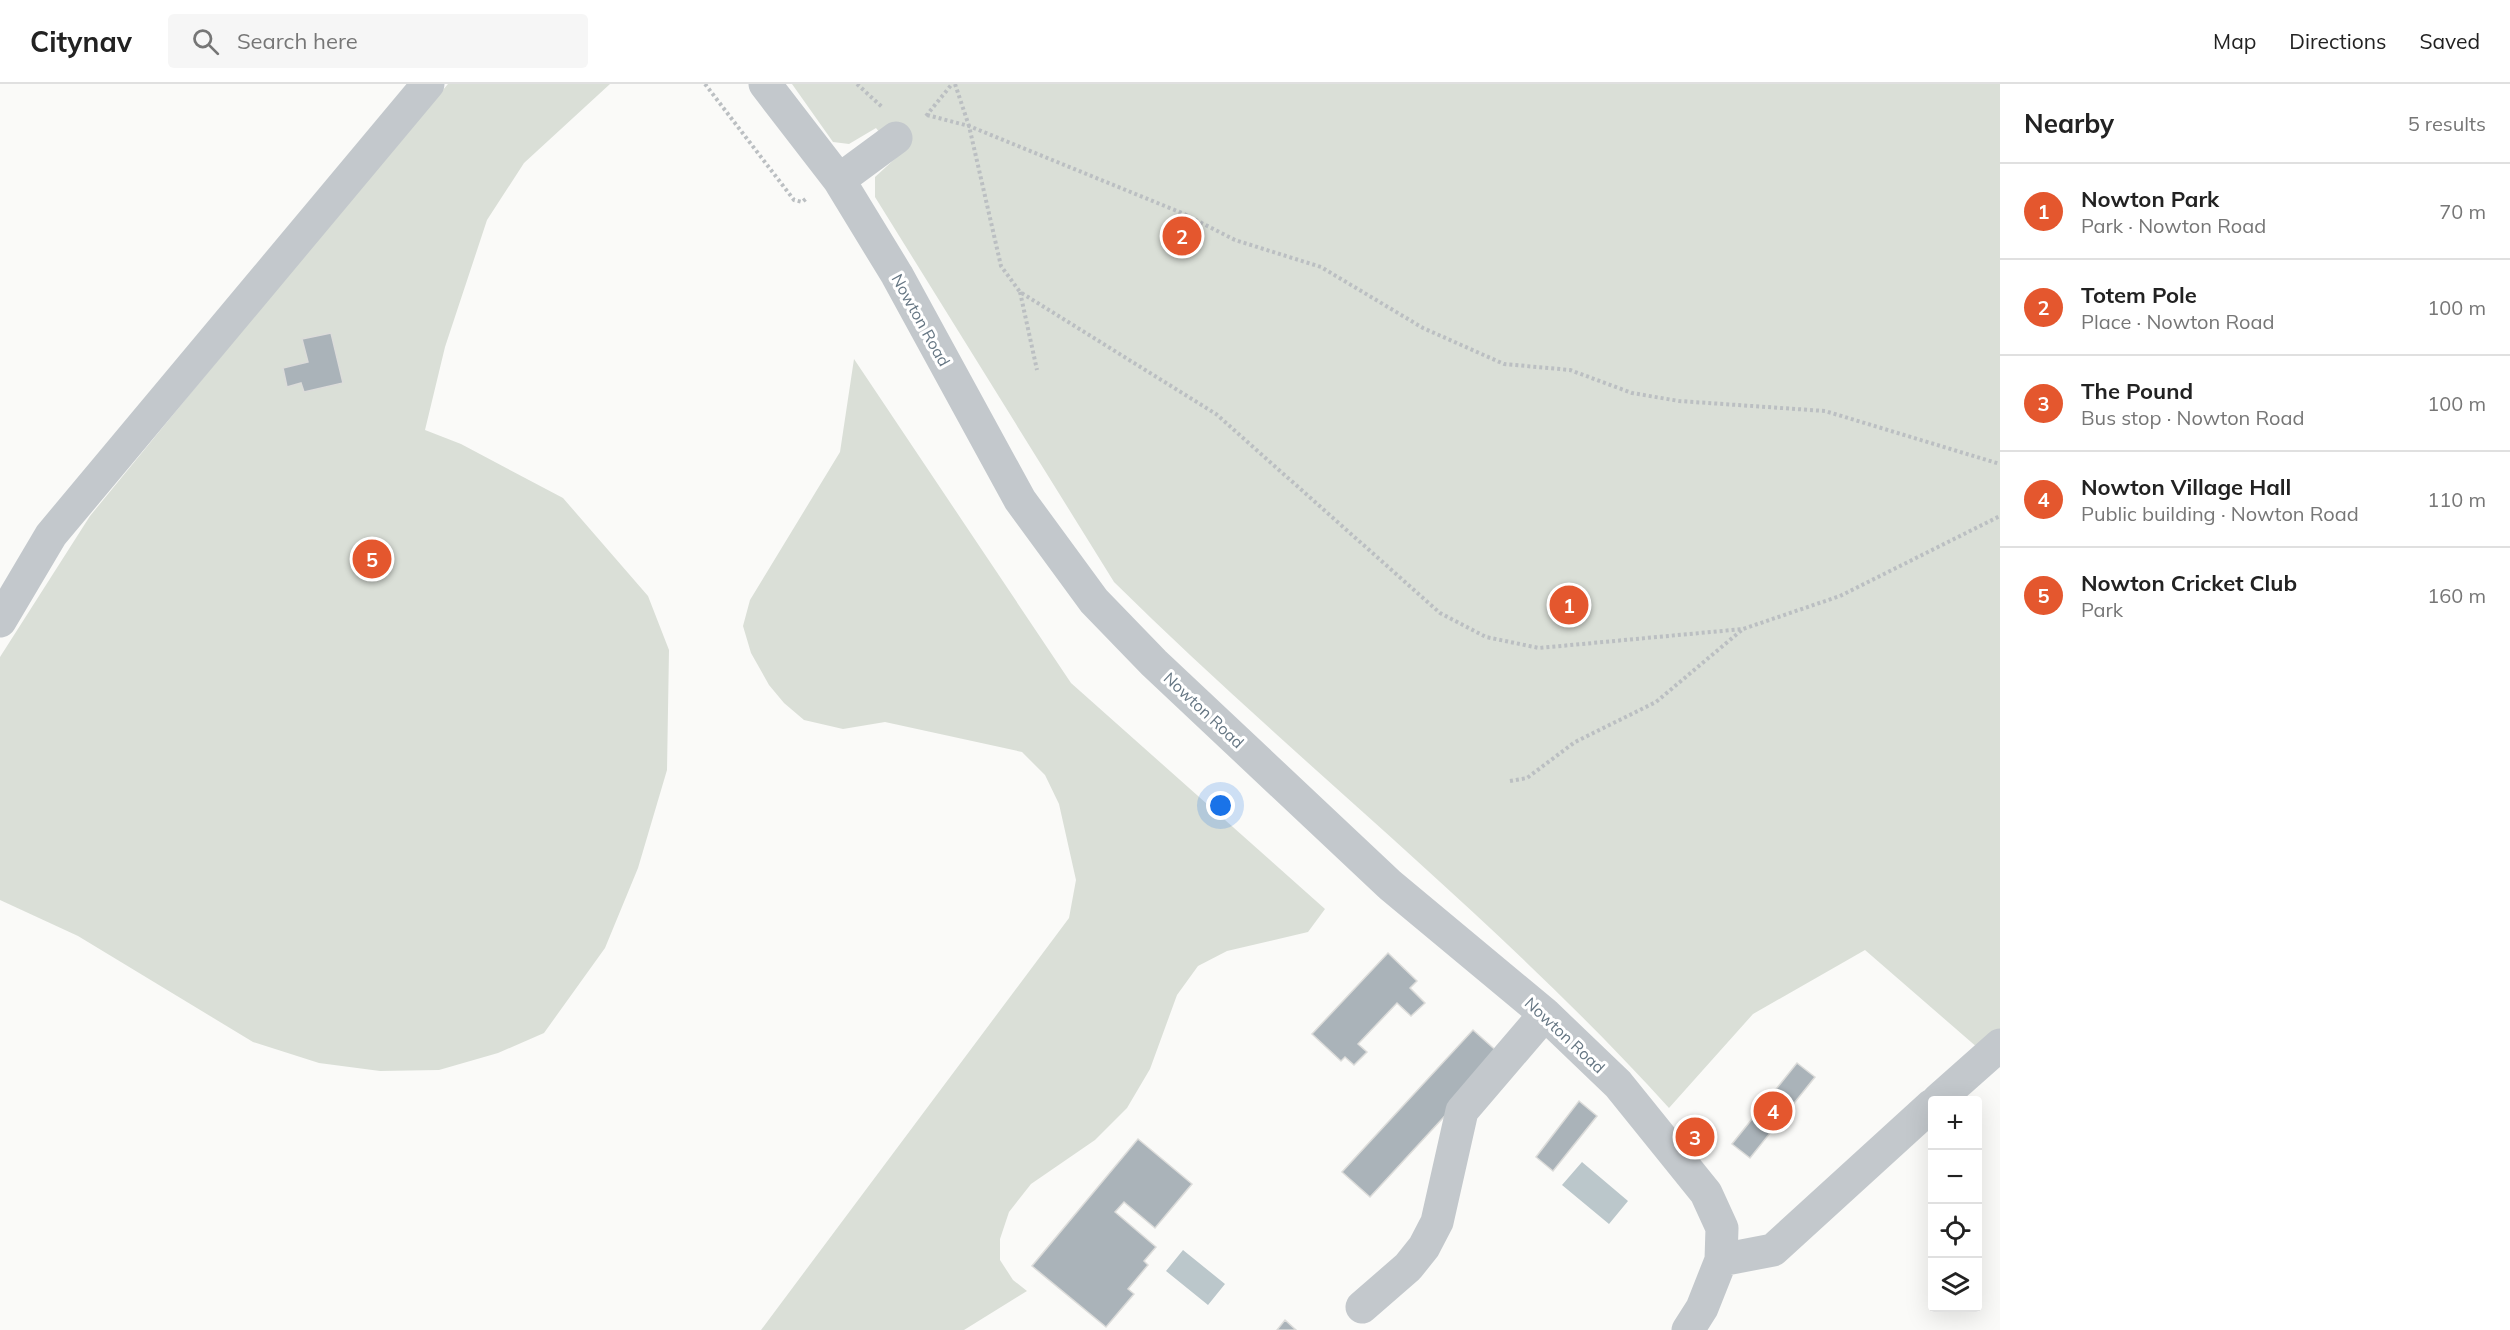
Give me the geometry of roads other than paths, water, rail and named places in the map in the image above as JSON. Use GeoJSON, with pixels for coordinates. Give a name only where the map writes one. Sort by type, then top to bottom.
{"type":"FeatureCollection","features":[{"type":"Feature","properties":{"kind":"street"},"geometry":{"type":"LineString","coordinates":[[0,621],[51,535],[428,84]]}},
{"type":"Feature","properties":{"kind":"street","name":"Nowton Road"},"geometry":{"type":"LineString","coordinates":[[765,84],[839,180],[897,275],[1020,500],[1094,601],[1154,663],[1390,885],[1545,1014],[1618,1084],[1707,1193],[1722,1228],[1721,1260]]}},
{"type":"Feature","properties":{"kind":"street"},"geometry":{"type":"LineString","coordinates":[[839,180],[896,138]]}},
{"type":"Feature","properties":{"kind":"street"},"geometry":{"type":"LineString","coordinates":[[1362,1307],[1408,1267],[1424,1246],[1437,1222],[1462,1111],[1545,1014]]}},
{"type":"Feature","properties":{"kind":"street"},"geometry":{"type":"LineString","coordinates":[[1944,1096],[2000,1045]]}},
{"type":"Feature","properties":{"kind":"street"},"geometry":{"type":"LineString","coordinates":[[1688,1330],[1701,1308],[1721,1260],[1773,1250],[1928,1110]]}},
{"type":"Feature","properties":{"kind":"place","name":"Totem Pole"},"geometry":{"type":"Point","coordinates":[1182,236]}},
{"type":"Feature","properties":{"kind":"place","name":"Nowton Cricket Club"},"geometry":{"type":"Point","coordinates":[372,559]}},
{"type":"Feature","properties":{"kind":"place","name":"Nowton Park"},"geometry":{"type":"Point","coordinates":[1569,605]}},
{"type":"Feature","properties":{"kind":"place","name":"Nowton Village Hall"},"geometry":{"type":"Point","coordinates":[1773,1111]}},
{"type":"Feature","properties":{"kind":"place","name":"The Pound"},"geometry":{"type":"Point","coordinates":[1695,1137]}}]}
